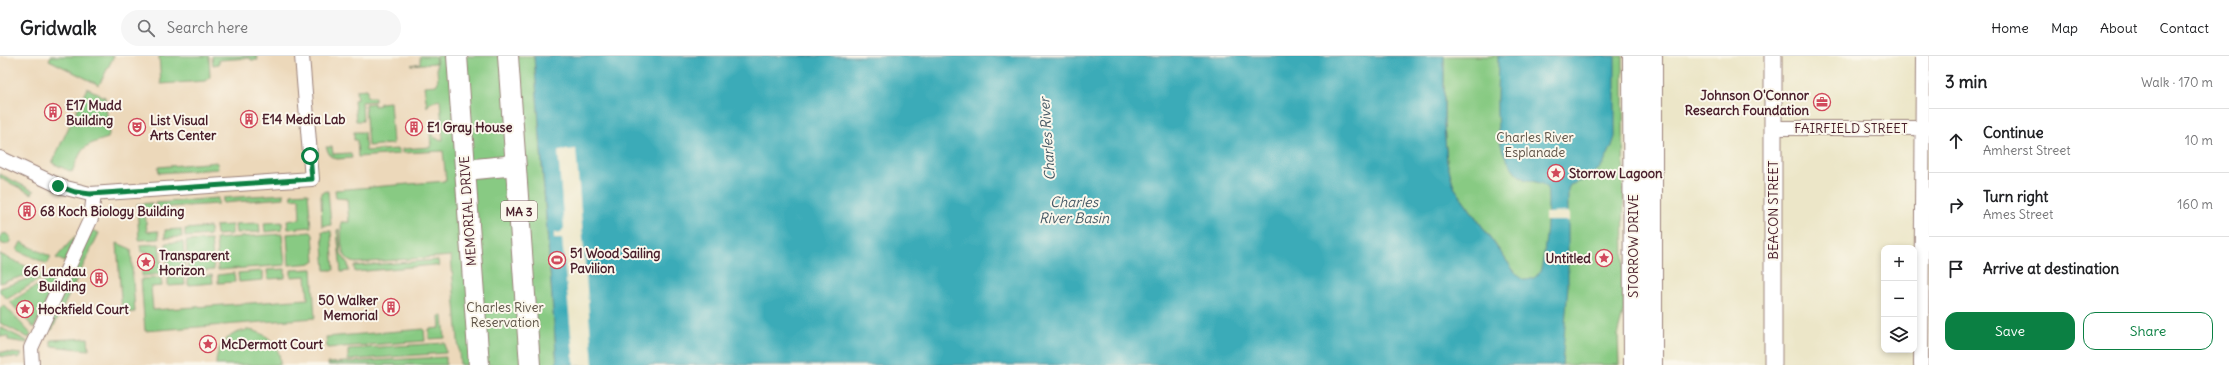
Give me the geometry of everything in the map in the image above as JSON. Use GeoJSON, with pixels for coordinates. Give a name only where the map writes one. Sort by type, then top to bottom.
{"type":"FeatureCollection","features":[{"type":"Feature","properties":{"kind":"highway","name":"MEMORIAL DRIVE"},"geometry":{"type":"LineString","coordinates":[[457,56],[480,365]]}},
{"type":"Feature","properties":{"kind":"highway","name":"MA 3"},"geometry":{"type":"LineString","coordinates":[[508,56],[530,365]]}},
{"type":"Feature","properties":{"kind":"highway","name":"STORROW DRIVE"},"geometry":{"type":"LineString","coordinates":[[1633,56],[1634,365]]}},
{"type":"Feature","properties":{"kind":"highway","name":"STORROW DRIVE"},"geometry":{"type":"LineString","coordinates":[[1652,56],[1652,365]]}},
{"type":"Feature","properties":{"kind":"highway"},"geometry":{"type":"LineString","coordinates":[[465,170],[506,166],[515,162]]}},
{"type":"Feature","properties":{"kind":"main road","name":"BEACON STREET"},"geometry":{"type":"LineString","coordinates":[[1773,56],[1774,365]]}},
{"type":"Feature","properties":{"kind":"street"},"geometry":{"type":"LineString","coordinates":[[0,158],[62,188],[75,192],[94,194],[312,179],[302,56]]}},
{"type":"Feature","properties":{"kind":"street"},"geometry":{"type":"LineString","coordinates":[[1921,365],[1926,128],[1923,56]]}},
{"type":"Feature","properties":{"kind":"street","name":"FAIRFIELD STREET"},"geometry":{"type":"LineString","coordinates":[[1773,128],[1926,128]]}},
{"type":"Feature","properties":{"kind":"street"},"geometry":{"type":"LineString","coordinates":[[32,365],[31,348],[90,218],[94,194]]}},
{"type":"Feature","properties":{"kind":"shaded area"},"geometry":{"type":"Polygon","coordinates":[[[0,56],[436,56],[459,365],[0,365],[0,56]]]}},
{"type":"Feature","properties":{"kind":"green space"},"geometry":{"type":"Polygon","coordinates":[[[51,56],[114,56],[99,85],[49,60],[51,56]]]}},
{"type":"Feature","properties":{"kind":"green space"},"geometry":{"type":"Polygon","coordinates":[[[159,56],[209,56],[210,77],[205,81],[161,84],[159,56]]]}},
{"type":"Feature","properties":{"kind":"green space"},"geometry":{"type":"Polygon","coordinates":[[[212,56],[257,56],[258,60],[251,60],[250,58],[219,60],[219,64],[213,65],[212,56]]]}},
{"type":"Feature","properties":{"kind":"green space"},"geometry":{"type":"Polygon","coordinates":[[[420,56],[435,56],[436,63],[411,65],[420,63],[420,56]]]}},
{"type":"Feature","properties":{"kind":"green space","name":"Charles River Reservation"},"geometry":{"type":"Polygon","coordinates":[[[436,56],[534,56],[557,365],[460,365],[451,256],[356,263],[350,261],[346,257],[342,247],[341,222],[349,222],[347,199],[336,198],[335,190],[446,181],[443,151],[402,153],[402,149],[431,147],[430,132],[435,138],[443,140],[440,100],[431,102],[427,107],[424,86],[436,85],[438,82],[436,56]]]}},
{"type":"Feature","properties":{"kind":"green space","name":"Charles River Esplanade"},"geometry":{"type":"Polygon","coordinates":[[[1444,56],[1623,56],[1624,309],[1618,332],[1619,365],[1562,365],[1562,339],[1523,280],[1514,271],[1454,187],[1447,162],[1444,126],[1444,56]]]}},
{"type":"Feature","properties":{"kind":"green space"},"geometry":{"type":"Polygon","coordinates":[[[87,88],[105,97],[109,134],[108,138],[88,145],[84,148],[72,172],[52,163],[87,88]]]}},
{"type":"Feature","properties":{"kind":"green space"},"geometry":{"type":"Polygon","coordinates":[[[367,89],[367,97],[375,97],[375,101],[362,102],[363,121],[356,121],[354,100],[357,99],[356,90],[367,89]]]}},
{"type":"Feature","properties":{"kind":"green space"},"geometry":{"type":"Polygon","coordinates":[[[390,102],[393,144],[368,146],[365,104],[374,103],[374,106],[380,105],[380,103],[390,102]]]}},
{"type":"Feature","properties":{"kind":"green space"},"geometry":{"type":"Polygon","coordinates":[[[354,132],[364,132],[366,151],[399,149],[399,154],[358,157],[357,140],[354,140],[354,132]]]}},
{"type":"Feature","properties":{"kind":"green space"},"geometry":{"type":"Polygon","coordinates":[[[326,147],[332,147],[333,154],[351,153],[352,158],[337,159],[330,156],[326,147]]]}},
{"type":"Feature","properties":{"kind":"green space"},"geometry":{"type":"Polygon","coordinates":[[[217,162],[218,169],[159,173],[158,167],[217,162]]]}},
{"type":"Feature","properties":{"kind":"green space"},"geometry":{"type":"Polygon","coordinates":[[[0,174],[34,191],[32,194],[0,178],[0,174]]]}},
{"type":"Feature","properties":{"kind":"green space"},"geometry":{"type":"Polygon","coordinates":[[[328,191],[331,225],[322,226],[321,197],[322,192],[328,191]]]}},
{"type":"Feature","properties":{"kind":"green space"},"geometry":{"type":"Polygon","coordinates":[[[308,193],[311,227],[288,229],[287,221],[300,219],[299,198],[292,199],[291,194],[308,193]]]}},
{"type":"Feature","properties":{"kind":"green space"},"geometry":{"type":"Polygon","coordinates":[[[284,194],[284,198],[223,203],[223,198],[284,194]]]}},
{"type":"Feature","properties":{"kind":"green space"},"geometry":{"type":"Polygon","coordinates":[[[218,198],[218,204],[156,208],[155,203],[218,198]]]}},
{"type":"Feature","properties":{"kind":"green space"},"geometry":{"type":"Polygon","coordinates":[[[152,203],[152,209],[145,210],[147,232],[158,231],[159,239],[139,240],[137,204],[152,203]]]}},
{"type":"Feature","properties":{"kind":"green space"},"geometry":{"type":"Polygon","coordinates":[[[282,222],[282,230],[265,232],[264,223],[282,222]]]}},
{"type":"Feature","properties":{"kind":"green space"},"geometry":{"type":"Polygon","coordinates":[[[259,223],[260,232],[236,233],[235,224],[259,223]]]}},
{"type":"Feature","properties":{"kind":"green space"},"geometry":{"type":"Polygon","coordinates":[[[232,225],[232,234],[216,235],[215,226],[232,225]]]}},
{"type":"Feature","properties":{"kind":"green space"},"geometry":{"type":"Polygon","coordinates":[[[210,227],[210,235],[185,237],[185,229],[210,227]]]}},
{"type":"Feature","properties":{"kind":"green space"},"geometry":{"type":"Polygon","coordinates":[[[181,229],[182,237],[165,238],[165,230],[181,229]]]}},
{"type":"Feature","properties":{"kind":"green space"},"geometry":{"type":"Polygon","coordinates":[[[339,229],[341,254],[348,264],[349,271],[341,272],[337,230],[339,229]]]}},
{"type":"Feature","properties":{"kind":"green space"},"geometry":{"type":"Polygon","coordinates":[[[92,230],[99,233],[52,330],[45,327],[92,230]]]}},
{"type":"Feature","properties":{"kind":"green space"},"geometry":{"type":"Polygon","coordinates":[[[322,231],[331,231],[334,270],[325,270],[322,231]]]}},
{"type":"Feature","properties":{"kind":"green space"},"geometry":{"type":"Polygon","coordinates":[[[311,232],[313,235],[315,261],[313,263],[289,265],[287,234],[311,232]]]}},
{"type":"Feature","properties":{"kind":"green space"},"geometry":{"type":"Polygon","coordinates":[[[5,233],[9,235],[11,239],[9,243],[5,245],[1,243],[-1,239],[1,235],[5,233]]]}},
{"type":"Feature","properties":{"kind":"green space"},"geometry":{"type":"Polygon","coordinates":[[[282,234],[285,265],[218,270],[216,239],[282,234]]]}},
{"type":"Feature","properties":{"kind":"green space"},"geometry":{"type":"Polygon","coordinates":[[[76,235],[65,262],[56,258],[76,235]]]}},
{"type":"Feature","properties":{"kind":"green space"},"geometry":{"type":"Polygon","coordinates":[[[211,240],[214,270],[188,272],[186,241],[211,240]]]}},
{"type":"Feature","properties":{"kind":"green space"},"geometry":{"type":"Polygon","coordinates":[[[21,242],[51,257],[47,264],[17,250],[21,242]]]}},
{"type":"Feature","properties":{"kind":"green space"},"geometry":{"type":"Polygon","coordinates":[[[183,242],[185,272],[168,273],[166,243],[183,242]]]}},
{"type":"Feature","properties":{"kind":"green space"},"geometry":{"type":"Polygon","coordinates":[[[117,243],[131,249],[135,312],[122,313],[117,243]]]}},
{"type":"Feature","properties":{"kind":"green space"},"geometry":{"type":"Polygon","coordinates":[[[159,244],[162,274],[142,276],[142,270],[148,269],[147,252],[141,252],[140,245],[159,244]]]}},
{"type":"Feature","properties":{"kind":"green space"},"geometry":{"type":"Polygon","coordinates":[[[0,254],[38,272],[0,283],[0,254]]]}},
{"type":"Feature","properties":{"kind":"green space"},"geometry":{"type":"Polygon","coordinates":[[[438,260],[439,267],[434,265],[355,272],[354,266],[438,260]]]}},
{"type":"Feature","properties":{"kind":"green space"},"geometry":{"type":"Polygon","coordinates":[[[285,269],[285,278],[268,279],[267,270],[285,269]]]}},
{"type":"Feature","properties":{"kind":"green space"},"geometry":{"type":"Polygon","coordinates":[[[312,269],[315,318],[145,331],[141,279],[161,278],[162,286],[151,287],[153,310],[308,299],[306,276],[291,277],[291,270],[312,269]]]}},
{"type":"Feature","properties":{"kind":"green space"},"geometry":{"type":"Polygon","coordinates":[[[263,271],[263,280],[239,282],[238,273],[263,271]]]}},
{"type":"Feature","properties":{"kind":"green space"},"geometry":{"type":"Polygon","coordinates":[[[234,273],[235,282],[218,283],[218,275],[234,273]]]}},
{"type":"Feature","properties":{"kind":"green space"},"geometry":{"type":"Polygon","coordinates":[[[42,274],[45,276],[7,299],[0,292],[0,288],[42,274]]]}},
{"type":"Feature","properties":{"kind":"green space"},"geometry":{"type":"Polygon","coordinates":[[[212,275],[213,283],[188,285],[188,277],[212,275]]]}},
{"type":"Feature","properties":{"kind":"green space"},"geometry":{"type":"Polygon","coordinates":[[[184,277],[185,285],[168,286],[168,278],[184,277]]]}},
{"type":"Feature","properties":{"kind":"green space"},"geometry":{"type":"Polygon","coordinates":[[[50,278],[56,281],[34,328],[10,302],[50,278]]]}},
{"type":"Feature","properties":{"kind":"green space"},"geometry":{"type":"Polygon","coordinates":[[[4,305],[31,334],[29,338],[0,323],[0,308],[4,305]]]}},
{"type":"Feature","properties":{"kind":"green space"},"geometry":{"type":"Polygon","coordinates":[[[439,316],[443,316],[445,338],[429,339],[429,329],[440,328],[439,316]]]}},
{"type":"Feature","properties":{"kind":"green space"},"geometry":{"type":"Polygon","coordinates":[[[0,327],[27,341],[27,343],[8,340],[8,337],[0,336],[0,327]]]}},
{"type":"Feature","properties":{"kind":"green space"},"geometry":{"type":"Polygon","coordinates":[[[424,329],[425,341],[327,348],[326,337],[424,329]]]}},
{"type":"Feature","properties":{"kind":"green space"},"geometry":{"type":"Polygon","coordinates":[[[241,331],[255,331],[272,341],[278,351],[280,365],[216,365],[218,351],[225,341],[241,331]]]}},
{"type":"Feature","properties":{"kind":"green space"},"geometry":{"type":"Polygon","coordinates":[[[88,338],[89,350],[51,346],[51,340],[88,338]]]}},
{"type":"Feature","properties":{"kind":"green space"},"geometry":{"type":"Polygon","coordinates":[[[445,343],[446,353],[348,360],[348,349],[445,343]]]}},
{"type":"Feature","properties":{"kind":"green space"},"geometry":{"type":"Polygon","coordinates":[[[0,352],[22,354],[19,358],[0,356],[0,352]]]}},
{"type":"Feature","properties":{"kind":"green space"},"geometry":{"type":"Polygon","coordinates":[[[446,357],[446,365],[328,365],[328,363],[446,357]]]}},
{"type":"Feature","properties":{"kind":"water","name":"Charles River Basin"},"geometry":{"type":"Polygon","coordinates":[[[534,56],[1444,56],[1444,126],[1447,162],[1454,187],[1514,271],[1523,280],[1536,277],[1541,268],[1546,232],[1548,195],[1547,189],[1543,184],[1522,178],[1518,175],[1502,150],[1497,113],[1498,56],[1615,56],[1615,137],[1604,163],[1598,170],[1584,180],[1570,185],[1568,189],[1568,286],[1562,365],[557,365],[534,56]]]}},
{"type":"Feature","properties":{"kind":"pier"},"geometry":{"type":"Polygon","coordinates":[[[576,149],[593,365],[574,365],[562,238],[554,238],[554,233],[561,232],[564,228],[558,151],[576,149]]]}},
{"type":"Feature","properties":{"kind":"pier"},"geometry":{"type":"Polygon","coordinates":[[[1569,212],[1569,221],[1545,221],[1545,213],[1569,212]]]}},
{"type":"Feature","properties":{"kind":"place","name":"Johnson O'Connor Research Foundation"},"geometry":{"type":"Point","coordinates":[1822,102]}},
{"type":"Feature","properties":{"kind":"place","name":"E17 Mudd Building"},"geometry":{"type":"Point","coordinates":[53,112]}},
{"type":"Feature","properties":{"kind":"place","name":"E14 Media Lab"},"geometry":{"type":"Point","coordinates":[249,119]}},
{"type":"Feature","properties":{"kind":"place","name":"List Visual Arts Center"},"geometry":{"type":"Point","coordinates":[137,127]}},
{"type":"Feature","properties":{"kind":"place","name":"E1 Gray House"},"geometry":{"type":"Point","coordinates":[414,127]}},
{"type":"Feature","properties":{"kind":"place","name":"Storrow Lagoon"},"geometry":{"type":"Point","coordinates":[1556,173]}},
{"type":"Feature","properties":{"kind":"place","name":"68 Koch Biology Building"},"geometry":{"type":"Point","coordinates":[27,211]}},
{"type":"Feature","properties":{"kind":"place","name":"Untitled"},"geometry":{"type":"Point","coordinates":[1604,258]}},
{"type":"Feature","properties":{"kind":"place","name":"51 Wood Sailing Pavilion"},"geometry":{"type":"Point","coordinates":[557,260]}},
{"type":"Feature","properties":{"kind":"place","name":"Transparent Horizon"},"geometry":{"type":"Point","coordinates":[146,262]}},
{"type":"Feature","properties":{"kind":"place","name":"66 Landau Building"},"geometry":{"type":"Point","coordinates":[99,278]}},
{"type":"Feature","properties":{"kind":"place","name":"50 Walker Memorial"},"geometry":{"type":"Point","coordinates":[391,307]}},
{"type":"Feature","properties":{"kind":"place","name":"Hockfield Court"},"geometry":{"type":"Point","coordinates":[25,309]}},
{"type":"Feature","properties":{"kind":"place","name":"McDermott Court"},"geometry":{"type":"Point","coordinates":[208,344]}},
{"type":"Feature","properties":{"kind":"route"},"geometry":{"type":"LineString","coordinates":[[58,186],[75,192],[90,194],[312,179],[310,156]]}},
{"type":"Feature","properties":{"kind":"water label","name":"Charles River"},"geometry":{"type":"Point","coordinates":[1047,139]}}]}
